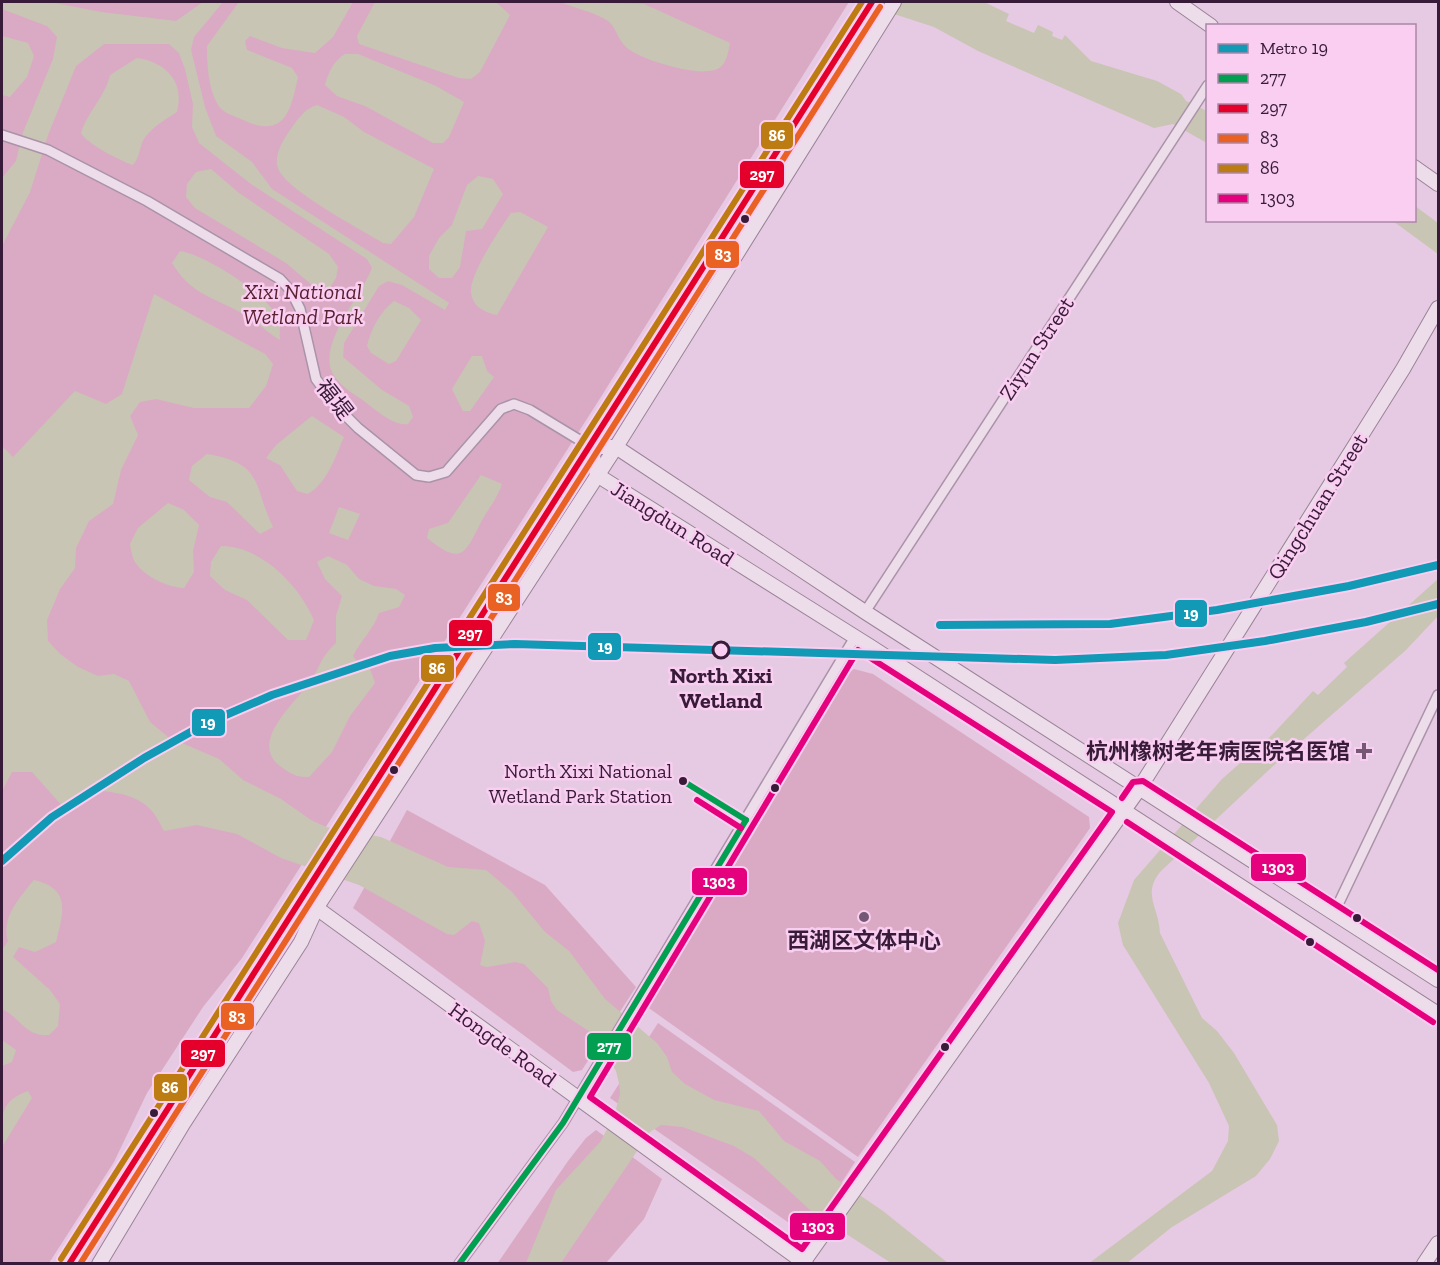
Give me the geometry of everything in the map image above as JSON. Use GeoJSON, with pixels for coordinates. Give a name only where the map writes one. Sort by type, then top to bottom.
{"type":"FeatureCollection","features":[{"type":"Feature","properties":{"kind":"main road"},"geometry":{"type":"LineString","coordinates":[[99,1263],[183,1124],[301,942],[317,907],[615,447],[894,2]]}},
{"type":"Feature","properties":{"kind":"main road"},"geometry":{"type":"LineString","coordinates":[[1177,2],[1208,24]]}},
{"type":"Feature","properties":{"kind":"main road"},"geometry":{"type":"LineString","coordinates":[[69,1263],[591,447],[868,7]]}},
{"type":"Feature","properties":{"kind":"main road"},"geometry":{"type":"LineString","coordinates":[[1416,168],[1438,184]]}},
{"type":"Feature","properties":{"kind":"main road","name":"Qingchuan Street"},"geometry":{"type":"LineString","coordinates":[[804,1263],[1139,789],[1403,369],[1438,308]]}},
{"type":"Feature","properties":{"kind":"main road","name":"Jiangdun Road"},"geometry":{"type":"LineString","coordinates":[[1438,980],[1163,805],[615,447],[591,447],[597,475],[1125,810],[1438,1014]]}},
{"type":"Feature","properties":{"kind":"main road","name":"Hongde Road"},"geometry":{"type":"LineString","coordinates":[[301,898],[317,907],[804,1263]]}},
{"type":"Feature","properties":{"kind":"main road"},"geometry":{"type":"LineString","coordinates":[[1424,1263],[1438,1243]]}},
{"type":"Feature","properties":{"kind":"street","name":"Ziyun Street"},"geometry":{"type":"LineString","coordinates":[[865,612],[1205,88]]}},
{"type":"Feature","properties":{"kind":"street","name":"福堤"},"geometry":{"type":"LineString","coordinates":[[2,135],[48,150],[147,201],[280,279],[291,291],[300,309],[316,380],[336,406],[358,428],[416,475],[429,477],[446,472],[501,409],[514,404],[530,410],[591,447]]}},
{"type":"Feature","properties":{"kind":"street"},"geometry":{"type":"LineString","coordinates":[[459,1263],[578,1099],[597,1069],[855,637]]}},
{"type":"Feature","properties":{"kind":"street"},"geometry":{"type":"LineString","coordinates":[[1334,913],[1438,695]]}},
{"type":"Feature","properties":{"kind":"green space","name":"Xixi National Wetland Park"},"geometry":{"type":"Polygon","coordinates":[[[2,2],[849,2],[599,400],[242,958],[203,1007],[147,1093],[114,1162],[49,1263],[2,1264],[2,2]]]}},
{"type":"Feature","properties":{"kind":"green space","name":"西湖区文体中心"},"geometry":{"type":"Polygon","coordinates":[[[854,669],[873,674],[1089,817],[1090,828],[858,1157],[646,1006],[847,674],[854,669]]]}},
{"type":"Feature","properties":{"kind":"green space"},"geometry":{"type":"Polygon","coordinates":[[[407,810],[545,885],[636,987],[582,1070],[573,1072],[353,908],[407,810]]]}},
{"type":"Feature","properties":{"kind":"green space"},"geometry":{"type":"Polygon","coordinates":[[[658,1023],[855,1162],[814,1225],[802,1232],[610,1098],[658,1023]]]}},
{"type":"Feature","properties":{"kind":"green space"},"geometry":{"type":"Polygon","coordinates":[[[596,1130],[662,1179],[644,1219],[606,1263],[497,1264],[568,1161],[586,1138],[596,1130]]]}},
{"type":"Feature","properties":{"kind":"shaded area"},"geometry":{"type":"Polygon","coordinates":[[[2,2],[50,2],[101,12],[176,21],[203,2],[223,2],[194,37],[191,50],[205,107],[216,136],[252,162],[272,189],[449,303],[445,310],[402,285],[388,281],[379,286],[344,343],[343,357],[382,390],[409,406],[413,417],[408,424],[396,423],[348,390],[335,377],[330,365],[330,352],[334,337],[372,268],[367,259],[251,184],[199,143],[192,127],[193,104],[185,69],[179,53],[169,44],[104,44],[76,66],[48,135],[30,192],[2,246],[2,178],[16,161],[22,135],[53,59],[57,37],[47,26],[2,9],[2,2]]]}},
{"type":"Feature","properties":{"kind":"shaded area"},"geometry":{"type":"Polygon","coordinates":[[[239,2],[353,2],[333,37],[315,53],[282,48],[250,36],[245,41],[247,50],[292,68],[298,77],[288,112],[275,125],[255,124],[222,110],[212,92],[207,46],[239,2]]]}},
{"type":"Feature","properties":{"kind":"shaded area"},"geometry":{"type":"Polygon","coordinates":[[[375,2],[496,2],[510,15],[480,72],[471,79],[459,78],[359,44],[357,36],[375,2]]]}},
{"type":"Feature","properties":{"kind":"shaded area"},"geometry":{"type":"Polygon","coordinates":[[[560,2],[644,4],[730,43],[727,57],[722,66],[711,71],[687,70],[658,62],[626,47],[608,21],[560,2]]]}},
{"type":"Feature","properties":{"kind":"shaded area"},"geometry":{"type":"Polygon","coordinates":[[[857,2],[984,2],[1009,14],[1006,21],[1034,33],[1038,25],[1053,32],[1052,36],[1062,40],[1065,35],[1091,61],[1157,81],[1181,94],[1186,101],[1206,111],[1206,142],[1173,124],[1154,128],[978,51],[934,27],[857,2]]]}},
{"type":"Feature","properties":{"kind":"shaded area"},"geometry":{"type":"Polygon","coordinates":[[[2,36],[28,43],[34,56],[27,77],[10,97],[2,95],[2,36]]]}},
{"type":"Feature","properties":{"kind":"shaded area"},"geometry":{"type":"Polygon","coordinates":[[[345,54],[358,54],[436,86],[464,102],[449,137],[443,143],[433,143],[365,106],[337,96],[325,85],[332,67],[345,54]]]}},
{"type":"Feature","properties":{"kind":"shaded area"},"geometry":{"type":"Polygon","coordinates":[[[137,58],[157,64],[171,75],[176,83],[179,101],[177,112],[157,125],[144,138],[133,165],[97,147],[81,133],[110,75],[137,58]]]}},
{"type":"Feature","properties":{"kind":"shaded area"},"geometry":{"type":"Polygon","coordinates":[[[317,105],[344,117],[364,132],[434,169],[414,217],[391,244],[383,243],[308,198],[284,177],[278,168],[278,154],[281,145],[297,120],[317,105]]]}},
{"type":"Feature","properties":{"kind":"shaded area"},"geometry":{"type":"Polygon","coordinates":[[[211,169],[239,193],[329,254],[338,267],[336,278],[329,289],[312,285],[286,263],[195,208],[186,197],[187,184],[196,172],[211,169]]]}},
{"type":"Feature","properties":{"kind":"shaded area"},"geometry":{"type":"Polygon","coordinates":[[[478,176],[493,179],[503,194],[482,229],[466,231],[460,267],[452,278],[439,278],[429,269],[429,256],[439,238],[452,225],[467,185],[478,176]]]}},
{"type":"Feature","properties":{"kind":"shaded area"},"geometry":{"type":"Polygon","coordinates":[[[1416,207],[1438,223],[1438,254],[1394,222],[1416,222],[1416,207]]]}},
{"type":"Feature","properties":{"kind":"shaded area"},"geometry":{"type":"Polygon","coordinates":[[[520,212],[548,227],[497,315],[492,314],[484,311],[474,301],[471,292],[472,284],[480,263],[506,220],[511,213],[520,212]]]}},
{"type":"Feature","properties":{"kind":"shaded area"},"geometry":{"type":"Polygon","coordinates":[[[180,251],[220,268],[264,300],[279,320],[280,340],[247,316],[200,292],[186,281],[172,263],[180,251]]]}},
{"type":"Feature","properties":{"kind":"shaded area"},"geometry":{"type":"Polygon","coordinates":[[[154,294],[265,354],[273,364],[266,386],[249,408],[194,408],[156,399],[140,402],[130,416],[138,435],[121,470],[113,504],[89,521],[76,548],[75,568],[60,589],[47,620],[48,641],[60,654],[78,667],[98,676],[114,674],[129,681],[150,722],[168,737],[219,759],[243,780],[281,799],[311,820],[326,827],[381,837],[448,867],[486,870],[512,892],[545,932],[569,951],[605,999],[657,1043],[667,1057],[672,1072],[685,1084],[714,1100],[759,1111],[784,1141],[820,1161],[836,1179],[883,1211],[948,1263],[891,1263],[811,1211],[754,1158],[734,1146],[683,1127],[661,1125],[650,1132],[561,1263],[526,1263],[556,1190],[601,1141],[615,1113],[620,1094],[619,1083],[616,1071],[596,1036],[557,1010],[551,1001],[548,988],[524,964],[515,962],[487,967],[480,965],[485,941],[479,923],[472,921],[454,935],[447,934],[359,885],[281,858],[237,834],[197,825],[164,831],[145,804],[128,796],[100,791],[83,792],[76,803],[65,809],[32,772],[12,772],[2,791],[2,446],[13,457],[75,391],[106,404],[122,394],[154,294]]]}},
{"type":"Feature","properties":{"kind":"shaded area"},"geometry":{"type":"Polygon","coordinates":[[[394,301],[409,308],[421,320],[396,361],[389,364],[371,353],[367,346],[377,321],[394,301]]]}},
{"type":"Feature","properties":{"kind":"shaded area"},"geometry":{"type":"Polygon","coordinates":[[[472,356],[482,356],[487,371],[494,377],[470,411],[463,411],[452,389],[472,356]]]}},
{"type":"Feature","properties":{"kind":"shaded area"},"geometry":{"type":"Polygon","coordinates":[[[312,416],[344,437],[326,476],[308,494],[297,491],[280,465],[266,458],[276,445],[312,416]]]}},
{"type":"Feature","properties":{"kind":"shaded area"},"geometry":{"type":"Polygon","coordinates":[[[207,454],[238,463],[247,470],[254,478],[273,527],[260,534],[227,502],[210,497],[189,480],[192,466],[207,454]]]}},
{"type":"Feature","properties":{"kind":"shaded area"},"geometry":{"type":"Polygon","coordinates":[[[481,475],[502,484],[500,489],[465,549],[455,554],[447,552],[427,538],[429,529],[448,523],[481,475]]]}},
{"type":"Feature","properties":{"kind":"shaded area"},"geometry":{"type":"Polygon","coordinates":[[[168,503],[184,510],[199,525],[193,551],[194,572],[184,588],[150,577],[139,567],[132,555],[130,544],[138,528],[168,503]]]}},
{"type":"Feature","properties":{"kind":"shaded area"},"geometry":{"type":"Polygon","coordinates":[[[339,507],[360,514],[348,540],[329,533],[339,507]]]}},
{"type":"Feature","properties":{"kind":"shaded area"},"geometry":{"type":"Polygon","coordinates":[[[221,546],[236,548],[264,560],[289,581],[314,620],[306,640],[288,640],[247,600],[225,590],[210,576],[211,562],[221,546]]]}},
{"type":"Feature","properties":{"kind":"shaded area"},"geometry":{"type":"Polygon","coordinates":[[[328,556],[347,565],[359,579],[374,586],[396,589],[405,595],[399,607],[379,613],[374,625],[353,656],[358,663],[370,669],[375,683],[350,716],[332,752],[309,777],[290,773],[280,766],[272,756],[269,746],[278,722],[311,681],[324,657],[336,643],[336,616],[342,596],[325,579],[317,562],[328,556]]]}},
{"type":"Feature","properties":{"kind":"shaded area"},"geometry":{"type":"Polygon","coordinates":[[[1438,579],[1438,616],[1406,650],[1272,767],[1160,872],[1155,880],[1152,895],[1160,933],[1202,1018],[1217,1031],[1234,1053],[1277,1125],[1279,1141],[1270,1159],[1256,1176],[1172,1227],[1127,1263],[1088,1264],[1212,1171],[1228,1141],[1229,1126],[1209,1083],[1123,945],[1118,923],[1134,880],[1222,779],[1272,735],[1313,691],[1318,695],[1347,667],[1344,663],[1438,579]]]}},
{"type":"Feature","properties":{"kind":"shaded area"},"geometry":{"type":"Polygon","coordinates":[[[34,880],[46,884],[60,896],[62,912],[56,942],[35,952],[19,947],[13,957],[50,990],[60,1004],[58,1026],[49,1035],[41,1035],[28,1030],[2,1009],[2,950],[8,941],[7,924],[13,909],[34,880]]]}},
{"type":"Feature","properties":{"kind":"shaded area"},"geometry":{"type":"Polygon","coordinates":[[[2,1040],[16,1050],[12,1062],[2,1066],[2,1040]]]}},
{"type":"Feature","properties":{"kind":"shaded area"},"geometry":{"type":"Polygon","coordinates":[[[28,1091],[32,1098],[2,1147],[4,1111],[12,1099],[28,1091]]]}},
{"type":"Feature","properties":{"kind":"metro line","name":"19"},"geometry":{"type":"LineString","coordinates":[[940,625],[1110,624],[1217,610],[1349,586],[1438,565]]}},
{"type":"Feature","properties":{"kind":"metro line","name":"19"},"geometry":{"type":"LineString","coordinates":[[2,861],[52,817],[144,758],[205,724],[272,695],[390,656],[435,648],[515,644],[1055,660],[1166,655],[1265,641],[1366,622],[1438,604]]}},
{"type":"Feature","properties":{"kind":"transit line","name":"86"},"geometry":{"type":"LineString","coordinates":[[61,1259],[862,2]]}},
{"type":"Feature","properties":{"kind":"transit line","name":"297"},"geometry":{"type":"LineString","coordinates":[[69,1264],[872,2]]}},
{"type":"Feature","properties":{"kind":"transit line","name":"83"},"geometry":{"type":"LineString","coordinates":[[80,1264],[880,7]]}},
{"type":"Feature","properties":{"kind":"transit line","name":"1303"},"geometry":{"type":"LineString","coordinates":[[858,650],[1112,812],[802,1249],[590,1097],[858,650]]}},
{"type":"Feature","properties":{"kind":"transit line","name":"277"},"geometry":{"type":"LineString","coordinates":[[683,781],[746,820]]}},
{"type":"Feature","properties":{"kind":"transit line","name":"1303"},"geometry":{"type":"LineString","coordinates":[[1122,798],[1133,782],[1143,781],[1438,970]]}},
{"type":"Feature","properties":{"kind":"transit line","name":"1303"},"geometry":{"type":"LineString","coordinates":[[697,800],[741,828]]}},
{"type":"Feature","properties":{"kind":"transit line","name":"277"},"geometry":{"type":"LineString","coordinates":[[459,1264],[563,1123],[746,820]]}},
{"type":"Feature","properties":{"kind":"transit line","name":"1303"},"geometry":{"type":"LineString","coordinates":[[1127,822],[1433,1022]]}},
{"type":"Feature","properties":{"kind":"place","name":"North Xixi Wetland"},"geometry":{"type":"Point","coordinates":[721,650]}},
{"type":"Feature","properties":{"kind":"place","name":"杭州橡树老年病医院名医馆"},"geometry":{"type":"Point","coordinates":[1364,751]}},
{"type":"Feature","properties":{"kind":"place","name":"North Xixi National Wetland Park Station"},"geometry":{"type":"Point","coordinates":[683,781]}},
{"type":"Feature","properties":{"kind":"place","name":"西湖区文体中心"},"geometry":{"type":"Point","coordinates":[864,917]}}]}
